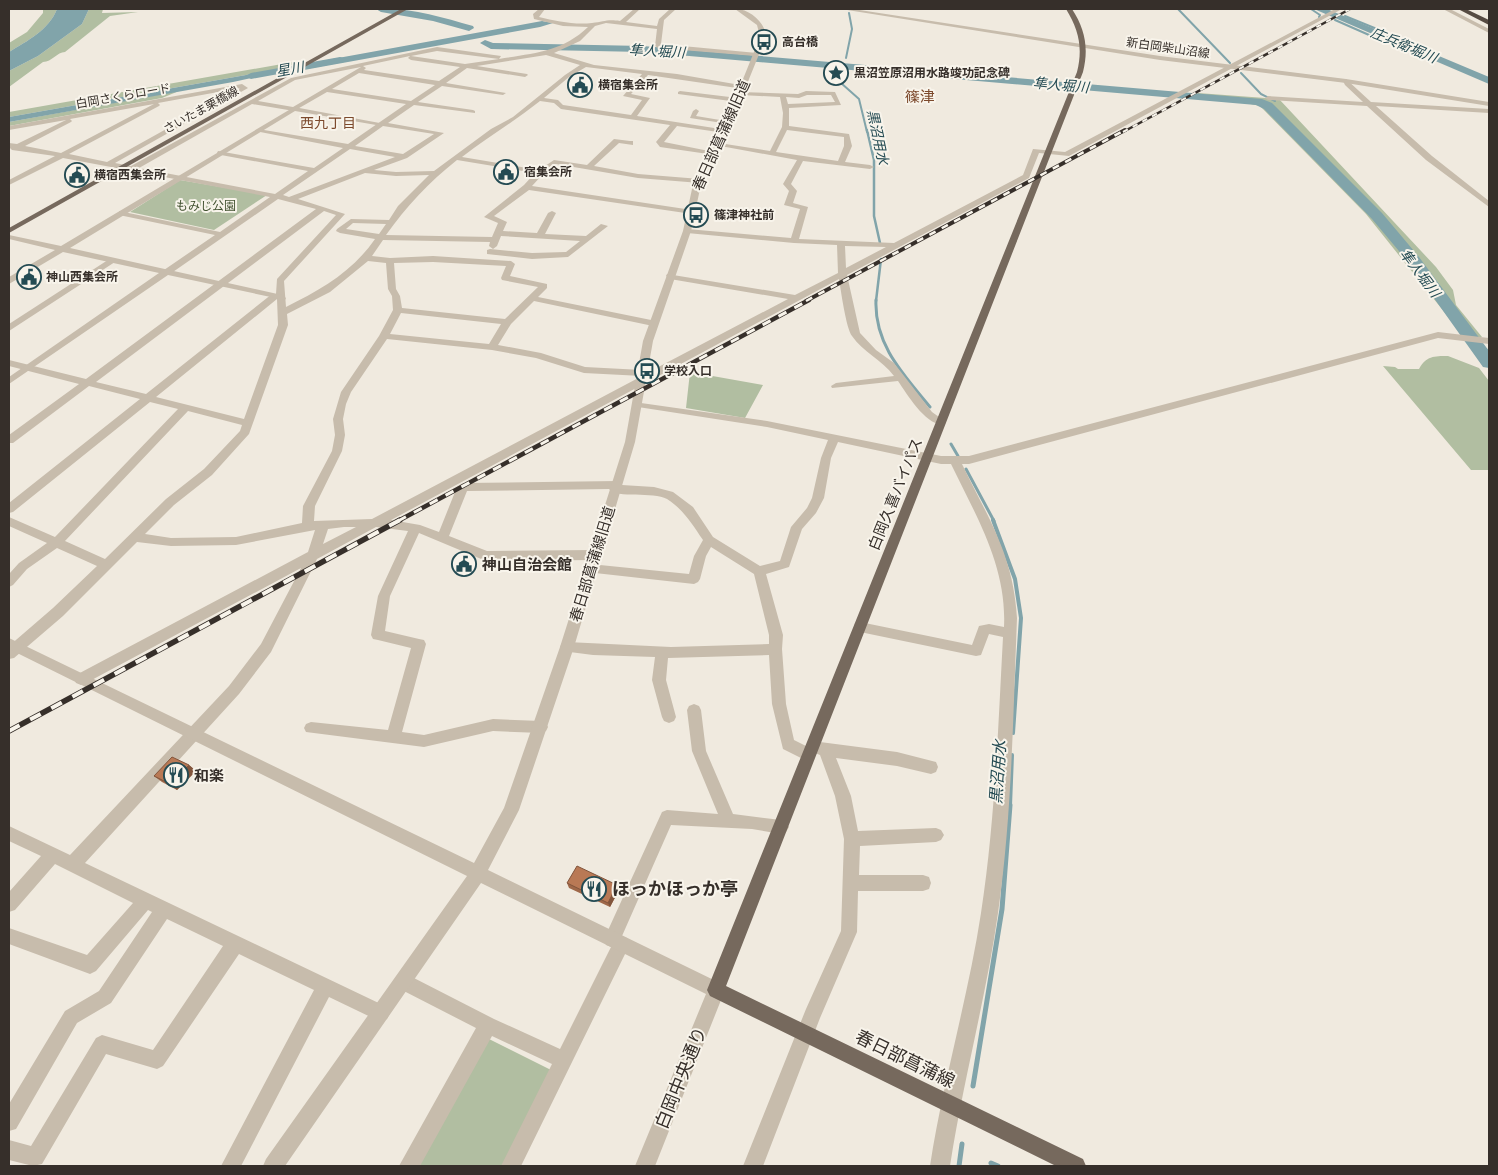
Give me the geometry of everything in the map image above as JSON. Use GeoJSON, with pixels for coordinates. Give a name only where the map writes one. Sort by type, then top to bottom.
{"type":"FeatureCollection","features":[{"type":"Feature","properties":{"kind":"highway"},"geometry":{"type":"LineString","coordinates":[[1461,9],[1489,23]]}},
{"type":"Feature","properties":{"kind":"highway"},"geometry":{"type":"LineString","coordinates":[[1473,9],[1489,17]]}},
{"type":"Feature","properties":{"kind":"main road","name":"さいたま栗橋線"},"geometry":{"type":"LineString","coordinates":[[9,226],[124,167],[302,62],[394,12],[404,9]]}},
{"type":"Feature","properties":{"kind":"main road","name":"白岡久喜バイパス"},"geometry":{"type":"LineString","coordinates":[[716,990],[781,827],[816,750],[860,627],[1075,86],[1082,65],[1084,46],[1080,28],[1069,9]]}},
{"type":"Feature","properties":{"kind":"main road","name":"さいたま栗橋線"},"geometry":{"type":"LineString","coordinates":[[9,231],[315,60],[394,12]]}},
{"type":"Feature","properties":{"kind":"main road","name":"春日部菖蒲線"},"geometry":{"type":"LineString","coordinates":[[716,990],[1076,1166]]}},
{"type":"Feature","properties":{"kind":"street"},"geometry":{"type":"LineString","coordinates":[[542,9],[536,14],[535,18],[593,25],[606,22],[660,28]]}},
{"type":"Feature","properties":{"kind":"street"},"geometry":{"type":"LineString","coordinates":[[621,23],[637,9]]}},
{"type":"Feature","properties":{"kind":"street"},"geometry":{"type":"LineString","coordinates":[[673,9],[661,20],[658,46],[754,56]]}},
{"type":"Feature","properties":{"kind":"street","name":"春日部菖蒲線旧道"},"geometry":{"type":"LineString","coordinates":[[273,1166],[404,982],[477,874],[510,810],[541,727],[630,442],[638,404],[645,353],[653,323],[687,231],[700,181],[727,127],[763,37],[762,28],[738,9]]}},
{"type":"Feature","properties":{"kind":"street","name":"新白岡柴山沼線"},"geometry":{"type":"LineString","coordinates":[[844,9],[1229,68],[1346,81],[1489,104]]}},
{"type":"Feature","properties":{"kind":"street"},"geometry":{"type":"LineString","coordinates":[[81,678],[375,523],[642,377],[798,298],[1026,176],[1036,150],[1066,154],[1339,9]]}},
{"type":"Feature","properties":{"kind":"street"},"geometry":{"type":"LineString","coordinates":[[1446,9],[1489,31]]}},
{"type":"Feature","properties":{"kind":"street"},"geometry":{"type":"LineString","coordinates":[[9,381],[466,66],[557,50],[584,35],[593,25]]}},
{"type":"Feature","properties":{"kind":"street"},"geometry":{"type":"LineString","coordinates":[[124,167],[293,78],[444,49],[509,59]]}},
{"type":"Feature","properties":{"kind":"street"},"geometry":{"type":"LineString","coordinates":[[546,53],[585,65],[647,72],[741,93]]}},
{"type":"Feature","properties":{"kind":"street"},"geometry":{"type":"LineString","coordinates":[[404,56],[525,75]]}},
{"type":"Feature","properties":{"kind":"street"},"geometry":{"type":"LineString","coordinates":[[9,281],[326,90],[369,62]]}},
{"type":"Feature","properties":{"kind":"street"},"geometry":{"type":"LineString","coordinates":[[282,313],[327,290],[366,258],[401,208],[436,173],[493,130],[515,118],[567,76],[585,65]]}},
{"type":"Feature","properties":{"kind":"street"},"geometry":{"type":"LineString","coordinates":[[357,71],[502,93]]}},
{"type":"Feature","properties":{"kind":"street"},"geometry":{"type":"LineString","coordinates":[[632,118],[647,98],[626,96],[647,72]]}},
{"type":"Feature","properties":{"kind":"street"},"geometry":{"type":"LineString","coordinates":[[1346,81],[1347,84],[1429,158],[1489,205]]}},
{"type":"Feature","properties":{"kind":"street","name":"白岡さくらロード"},"geometry":{"type":"LineString","coordinates":[[9,128],[242,86],[245,88],[108,164]]}},
{"type":"Feature","properties":{"kind":"street"},"geometry":{"type":"LineString","coordinates":[[326,90],[473,112]]}},
{"type":"Feature","properties":{"kind":"street"},"geometry":{"type":"LineString","coordinates":[[680,93],[741,93],[782,96],[799,96],[806,93],[833,93],[838,104],[786,106]]}},
{"type":"Feature","properties":{"kind":"street"},"geometry":{"type":"LineString","coordinates":[[772,153],[786,128],[786,106],[782,96]]}},
{"type":"Feature","properties":{"kind":"street"},"geometry":{"type":"LineString","coordinates":[[1268,98],[1489,111]]}},
{"type":"Feature","properties":{"kind":"street"},"geometry":{"type":"LineString","coordinates":[[539,99],[556,101],[562,107],[674,125],[727,127]]}},
{"type":"Feature","properties":{"kind":"street"},"geometry":{"type":"LineString","coordinates":[[9,183],[165,100]]}},
{"type":"Feature","properties":{"kind":"street"},"geometry":{"type":"LineString","coordinates":[[249,102],[441,133],[404,156],[290,199]]}},
{"type":"Feature","properties":{"kind":"street"},"geometry":{"type":"LineString","coordinates":[[696,111],[692,117],[727,127]]}},
{"type":"Feature","properties":{"kind":"street"},"geometry":{"type":"LineString","coordinates":[[9,151],[83,114]]}},
{"type":"Feature","properties":{"kind":"street"},"geometry":{"type":"LineString","coordinates":[[674,125],[660,142],[663,146],[772,153],[801,159],[870,167]]}},
{"type":"Feature","properties":{"kind":"street"},"geometry":{"type":"LineString","coordinates":[[786,128],[846,135],[848,146],[841,164]]}},
{"type":"Feature","properties":{"kind":"street"},"geometry":{"type":"LineString","coordinates":[[258,131],[404,156]]}},
{"type":"Feature","properties":{"kind":"street"},"geometry":{"type":"LineString","coordinates":[[589,167],[617,141],[630,143]]}},
{"type":"Feature","properties":{"kind":"street"},"geometry":{"type":"LineString","coordinates":[[9,145],[290,199],[341,214],[280,281],[279,297],[283,324],[245,432],[208,472],[170,502],[58,612],[11,648],[81,678],[716,990]]}},
{"type":"Feature","properties":{"kind":"street"},"geometry":{"type":"LineString","coordinates":[[221,153],[314,170]]}},
{"type":"Feature","properties":{"kind":"street"},"geometry":{"type":"LineString","coordinates":[[456,158],[540,172]]}},
{"type":"Feature","properties":{"kind":"street"},"geometry":{"type":"LineString","coordinates":[[794,241],[804,207],[788,205],[793,191],[787,184],[801,159]]}},
{"type":"Feature","properties":{"kind":"street"},"geometry":{"type":"LineString","coordinates":[[486,262],[503,222],[488,216],[527,187],[540,172],[554,162],[638,176],[700,181]]}},
{"type":"Feature","properties":{"kind":"street"},"geometry":{"type":"LineString","coordinates":[[362,171],[396,174],[436,173]]}},
{"type":"Feature","properties":{"kind":"street"},"geometry":{"type":"LineString","coordinates":[[527,187],[692,212]]}},
{"type":"Feature","properties":{"kind":"street"},"geometry":{"type":"LineString","coordinates":[[9,440],[223,284],[323,208]]}},
{"type":"Feature","properties":{"kind":"street"},"geometry":{"type":"LineString","coordinates":[[122,213],[220,234]]}},
{"type":"Feature","properties":{"kind":"street"},"geometry":{"type":"LineString","coordinates":[[540,235],[552,213]]}},
{"type":"Feature","properties":{"kind":"street"},"geometry":{"type":"LineString","coordinates":[[392,222],[351,221],[340,231],[382,237],[540,235],[588,238]]}},
{"type":"Feature","properties":{"kind":"street"},"geometry":{"type":"LineString","coordinates":[[490,252],[532,256],[568,254],[604,226]]}},
{"type":"Feature","properties":{"kind":"street"},"geometry":{"type":"LineString","coordinates":[[687,231],[794,241],[896,245]]}},
{"type":"Feature","properties":{"kind":"street"},"geometry":{"type":"LineString","coordinates":[[9,237],[279,297]]}},
{"type":"Feature","properties":{"kind":"street"},"geometry":{"type":"LineString","coordinates":[[841,243],[842,274],[855,334],[891,365],[928,414],[941,422]]}},
{"type":"Feature","properties":{"kind":"street"},"geometry":{"type":"LineString","coordinates":[[366,258],[390,261],[433,259],[511,264],[505,278],[544,286],[507,322],[492,347]]}},
{"type":"Feature","properties":{"kind":"street"},"geometry":{"type":"LineString","coordinates":[[9,328],[114,260]]}},
{"type":"Feature","properties":{"kind":"street"},"geometry":{"type":"LineString","coordinates":[[308,526],[309,506],[337,451],[340,435],[338,419],[346,392],[384,336],[398,310],[396,296],[392,289],[390,261]]}},
{"type":"Feature","properties":{"kind":"street"},"geometry":{"type":"LineString","coordinates":[[670,276],[798,298]]}},
{"type":"Feature","properties":{"kind":"street"},"geometry":{"type":"LineString","coordinates":[[9,509],[146,398],[279,297]]}},
{"type":"Feature","properties":{"kind":"street"},"geometry":{"type":"LineString","coordinates":[[531,298],[653,323]]}},
{"type":"Feature","properties":{"kind":"street"},"geometry":{"type":"LineString","coordinates":[[398,310],[507,322]]}},
{"type":"Feature","properties":{"kind":"street"},"geometry":{"type":"LineString","coordinates":[[638,404],[835,437],[927,458],[955,461],[978,458],[1438,335],[1486,341]]}},
{"type":"Feature","properties":{"kind":"street"},"geometry":{"type":"LineString","coordinates":[[384,336],[492,347],[538,355],[584,370],[642,377]]}},
{"type":"Feature","properties":{"kind":"street"},"geometry":{"type":"LineString","coordinates":[[9,364],[247,424]]}},
{"type":"Feature","properties":{"kind":"street"},"geometry":{"type":"LineString","coordinates":[[836,386],[900,378]]}},
{"type":"Feature","properties":{"kind":"street"},"geometry":{"type":"LineString","coordinates":[[9,582],[23,566],[57,542],[185,408]]}},
{"type":"Feature","properties":{"kind":"street"},"geometry":{"type":"LineString","coordinates":[[759,571],[786,564],[797,527],[812,510],[818,498],[826,458],[835,437]]}},
{"type":"Feature","properties":{"kind":"street"},"geometry":{"type":"LineString","coordinates":[[940,1166],[950,1105],[983,954],[996,857],[1010,633],[1010,592],[1003,562],[984,517],[955,461]]}},
{"type":"Feature","properties":{"kind":"street"},"geometry":{"type":"LineString","coordinates":[[442,539],[463,487],[616,487],[654,491],[669,495],[690,510],[709,540],[759,571],[776,635],[775,649],[779,704],[788,744],[816,750],[897,759],[931,767]]}},
{"type":"Feature","properties":{"kind":"street"},"geometry":{"type":"LineString","coordinates":[[9,521],[107,565]]}},
{"type":"Feature","properties":{"kind":"street"},"geometry":{"type":"LineString","coordinates":[[136,537],[171,542],[236,541],[323,524],[375,523],[416,529],[486,556],[594,555]]}},
{"type":"Feature","properties":{"kind":"street"},"geometry":{"type":"LineString","coordinates":[[72,865],[234,690],[266,648],[312,556],[323,524]]}},
{"type":"Feature","properties":{"kind":"street"},"geometry":{"type":"LineString","coordinates":[[393,737],[419,644],[378,635],[384,596],[416,529]]}},
{"type":"Feature","properties":{"kind":"street"},"geometry":{"type":"LineString","coordinates":[[590,569],[694,579],[700,556],[709,540]]}},
{"type":"Feature","properties":{"kind":"street"},"geometry":{"type":"LineString","coordinates":[[860,627],[976,651],[984,630],[989,629],[1010,633]]}},
{"type":"Feature","properties":{"kind":"street"},"geometry":{"type":"LineString","coordinates":[[567,647],[662,652],[720,652],[775,649]]}},
{"type":"Feature","properties":{"kind":"street"},"geometry":{"type":"LineString","coordinates":[[662,652],[659,680],[669,717]]}},
{"type":"Feature","properties":{"kind":"street"},"geometry":{"type":"LineString","coordinates":[[694,710],[699,751],[726,810],[726,820]]}},
{"type":"Feature","properties":{"kind":"street"},"geometry":{"type":"LineString","coordinates":[[311,728],[424,741],[493,725],[541,727]]}},
{"type":"Feature","properties":{"kind":"street"},"geometry":{"type":"LineString","coordinates":[[753,1166],[812,1015],[849,932],[852,838],[843,796],[816,750]]}},
{"type":"Feature","properties":{"kind":"street"},"geometry":{"type":"LineString","coordinates":[[511,1166],[564,1060],[617,942],[667,817],[685,821],[726,820],[763,822],[781,827]]}},
{"type":"Feature","properties":{"kind":"street"},"geometry":{"type":"LineString","coordinates":[[9,832],[72,865],[381,1013]]}},
{"type":"Feature","properties":{"kind":"street"},"geometry":{"type":"LineString","coordinates":[[852,838],[936,835]]}},
{"type":"Feature","properties":{"kind":"street"},"geometry":{"type":"LineString","coordinates":[[9,904],[53,854]]}},
{"type":"Feature","properties":{"kind":"street"},"geometry":{"type":"LineString","coordinates":[[851,883],[923,883]]}},
{"type":"Feature","properties":{"kind":"street"},"geometry":{"type":"LineString","coordinates":[[9,936],[90,965],[146,900]]}},
{"type":"Feature","properties":{"kind":"street"},"geometry":{"type":"LineString","coordinates":[[9,1122],[71,1017],[104,997],[164,909]]}},
{"type":"Feature","properties":{"kind":"street"},"geometry":{"type":"LineString","coordinates":[[9,1150],[35,1157],[102,1044],[157,1060],[235,944]]}},
{"type":"Feature","properties":{"kind":"street"},"geometry":{"type":"LineString","coordinates":[[404,982],[488,1025],[564,1060]]}},
{"type":"Feature","properties":{"kind":"street"},"geometry":{"type":"LineString","coordinates":[[231,1166],[324,986]]}},
{"type":"Feature","properties":{"kind":"street","name":"白岡中央通り"},"geometry":{"type":"LineString","coordinates":[[644,1166],[716,990]]}},
{"type":"Feature","properties":{"kind":"street"},"geometry":{"type":"LineString","coordinates":[[409,1166],[488,1025]]}},
{"type":"Feature","properties":{"kind":"green space"},"geometry":{"type":"Polygon","coordinates":[[[43,9],[57,9],[43,29],[9,52],[9,43],[27,32],[43,13],[43,9]]]}},
{"type":"Feature","properties":{"kind":"green space"},"geometry":{"type":"Polygon","coordinates":[[[89,9],[103,9],[102,13],[138,12],[110,16],[65,52],[43,62],[9,87],[9,71],[38,56],[82,24],[89,9]]]}},
{"type":"Feature","properties":{"kind":"green space"},"geometry":{"type":"Polygon","coordinates":[[[299,61],[286,68],[9,117],[9,112],[299,61]]]}},
{"type":"Feature","properties":{"kind":"green space"},"geometry":{"type":"Polygon","coordinates":[[[179,91],[162,98],[9,126],[9,122],[179,91]]]}},
{"type":"Feature","properties":{"kind":"green space"},"geometry":{"type":"Polygon","coordinates":[[[1198,93],[1279,99],[1436,267],[1453,290],[1456,305],[1482,337],[1479,337],[1482,345],[1489,350],[1473,348],[1366,214],[1260,106],[1189,98],[1198,93]]]}},
{"type":"Feature","properties":{"kind":"green space","name":"もみじ公園"},"geometry":{"type":"Polygon","coordinates":[[[180,180],[267,195],[214,230],[130,212],[180,180]]]}},
{"type":"Feature","properties":{"kind":"green space"},"geometry":{"type":"Polygon","coordinates":[[[1448,356],[1479,368],[1489,381],[1489,470],[1471,470],[1383,366],[1398,369],[1419,369],[1428,359],[1448,356]]]}},
{"type":"Feature","properties":{"kind":"green space"},"geometry":{"type":"Polygon","coordinates":[[[690,372],[763,385],[745,418],[686,408],[690,372]]]}},
{"type":"Feature","properties":{"kind":"green space"},"geometry":{"type":"Polygon","coordinates":[[[487,1038],[551,1070],[504,1166],[417,1166],[487,1038]]]}},
{"type":"Feature","properties":{"kind":"water"},"geometry":{"type":"Polygon","coordinates":[[[57,9],[89,9],[82,24],[38,56],[9,71],[9,52],[43,29],[57,9]]]}},
{"type":"Feature","properties":{"kind":"water"},"geometry":{"type":"Polygon","coordinates":[[[542,21],[553,23],[540,27],[304,70],[316,62],[542,21]]]}},
{"type":"Feature","properties":{"kind":"water"},"geometry":{"type":"Polygon","coordinates":[[[286,68],[278,72],[233,82],[9,122],[9,117],[286,68]]]}},
{"type":"Feature","properties":{"kind":"building"},"geometry":{"type":"Polygon","coordinates":[[[172,757],[189,765],[170,784],[154,776],[172,757]]]}},
{"type":"Feature","properties":{"kind":"building","name":"ほっかほっか亭"},"geometry":{"type":"Polygon","coordinates":[[[577,866],[617,885],[608,903],[567,883],[577,866]]]}},
{"type":"Feature","properties":{"kind":"waterway","name":"隼人堀川"},"geometry":{"type":"LineString","coordinates":[[381,9],[434,18],[469,28]]}},
{"type":"Feature","properties":{"kind":"waterway"},"geometry":{"type":"LineString","coordinates":[[1178,9],[1230,63]]}},
{"type":"Feature","properties":{"kind":"waterway"},"geometry":{"type":"LineString","coordinates":[[1311,9],[1320,15],[1319,17]]}},
{"type":"Feature","properties":{"kind":"waterway","name":"庄兵衛堀川"},"geometry":{"type":"LineString","coordinates":[[1319,9],[1489,81]]}},
{"type":"Feature","properties":{"kind":"waterway","name":"黒沼用水"},"geometry":{"type":"LineString","coordinates":[[846,58],[852,29],[849,13]]}},
{"type":"Feature","properties":{"kind":"waterway","name":"庄兵衛堀川"},"geometry":{"type":"LineString","coordinates":[[1345,16],[1377,29]]}},
{"type":"Feature","properties":{"kind":"waterway"},"geometry":{"type":"LineString","coordinates":[[1335,20],[1385,42]]}},
{"type":"Feature","properties":{"kind":"waterway","name":"隼人堀川"},"geometry":{"type":"LineString","coordinates":[[485,43],[491,46],[643,49],[1258,102],[1268,106],[1377,216],[1414,260],[1489,363]]}},
{"type":"Feature","properties":{"kind":"waterway","name":"星川"},"geometry":{"type":"LineString","coordinates":[[251,76],[340,60]]}},
{"type":"Feature","properties":{"kind":"waterway"},"geometry":{"type":"LineString","coordinates":[[1241,73],[1261,94],[1275,101]]}},
{"type":"Feature","properties":{"kind":"waterway","name":"黒沼用水"},"geometry":{"type":"LineString","coordinates":[[840,74],[839,80],[841,83],[859,99],[867,132]]}},
{"type":"Feature","properties":{"kind":"waterway","name":"黒沼用水"},"geometry":{"type":"LineString","coordinates":[[867,130],[874,160],[874,216],[880,243]]}},
{"type":"Feature","properties":{"kind":"waterway","name":"黒沼用水"},"geometry":{"type":"LineString","coordinates":[[876,301],[881,259]]}},
{"type":"Feature","properties":{"kind":"waterway","name":"黒沼用水"},"geometry":{"type":"LineString","coordinates":[[876,301],[880,331],[885,345],[901,371],[930,407]]}},
{"type":"Feature","properties":{"kind":"waterway","name":"黒沼用水"},"geometry":{"type":"LineString","coordinates":[[951,444],[958,456]]}},
{"type":"Feature","properties":{"kind":"waterway","name":"黒沼用水"},"geometry":{"type":"LineString","coordinates":[[966,469],[994,521]]}},
{"type":"Feature","properties":{"kind":"waterway","name":"黒沼用水"},"geometry":{"type":"LineString","coordinates":[[993,520],[1015,579],[1021,618],[1013,733]]}},
{"type":"Feature","properties":{"kind":"waterway","name":"黒沼用水"},"geometry":{"type":"LineString","coordinates":[[1010,806],[1012,755]]}},
{"type":"Feature","properties":{"kind":"waterway","name":"黒沼用水"},"geometry":{"type":"LineString","coordinates":[[973,1086],[1002,909],[1010,805]]}},
{"type":"Feature","properties":{"kind":"waterway","name":"黒沼用水"},"geometry":{"type":"LineString","coordinates":[[959,1166],[962,1144]]}},
{"type":"Feature","properties":{"kind":"waterway"},"geometry":{"type":"LineString","coordinates":[[991,1163],[998,1166]]}},
{"type":"Feature","properties":{"kind":"railway"},"geometry":{"type":"LineString","coordinates":[[1123,132],[1350,9]]}},
{"type":"Feature","properties":{"kind":"railway"},"geometry":{"type":"LineString","coordinates":[[806,301],[1125,130]]}},
{"type":"Feature","properties":{"kind":"railway"},"geometry":{"type":"LineString","coordinates":[[398,521],[809,300]]}},
{"type":"Feature","properties":{"kind":"railway"},"geometry":{"type":"LineString","coordinates":[[9,731],[400,520]]}},
{"type":"Feature","properties":{"kind":"place","name":"高台橋"},"geometry":{"type":"Point","coordinates":[764,42]}},
{"type":"Feature","properties":{"kind":"place","name":"黒沼笠原沼用水路竣功記念碑"},"geometry":{"type":"Point","coordinates":[836,73]}},
{"type":"Feature","properties":{"kind":"place","name":"横宿集会所"},"geometry":{"type":"Point","coordinates":[580,85]}},
{"type":"Feature","properties":{"kind":"place","name":"宿集会所"},"geometry":{"type":"Point","coordinates":[506,172]}},
{"type":"Feature","properties":{"kind":"place","name":"横宿西集会所"},"geometry":{"type":"Point","coordinates":[77,175]}},
{"type":"Feature","properties":{"kind":"place","name":"篠津神社前"},"geometry":{"type":"Point","coordinates":[696,215]}},
{"type":"Feature","properties":{"kind":"place","name":"神山西集会所"},"geometry":{"type":"Point","coordinates":[29,277]}},
{"type":"Feature","properties":{"kind":"place","name":"学校入口"},"geometry":{"type":"Point","coordinates":[647,371]}},
{"type":"Feature","properties":{"kind":"place","name":"神山自治会館"},"geometry":{"type":"Point","coordinates":[464,564]}},
{"type":"Feature","properties":{"kind":"place","name":"和楽"},"geometry":{"type":"Point","coordinates":[176,775]}},
{"type":"Feature","properties":{"kind":"place","name":"ほっかほっか亭"},"geometry":{"type":"Point","coordinates":[594,889]}},
{"type":"Feature","properties":{"kind":"district","name":"篠津"},"geometry":{"type":"Point","coordinates":[920,96]}},
{"type":"Feature","properties":{"kind":"district","name":"西九丁目"},"geometry":{"type":"Point","coordinates":[328,123]}}]}
